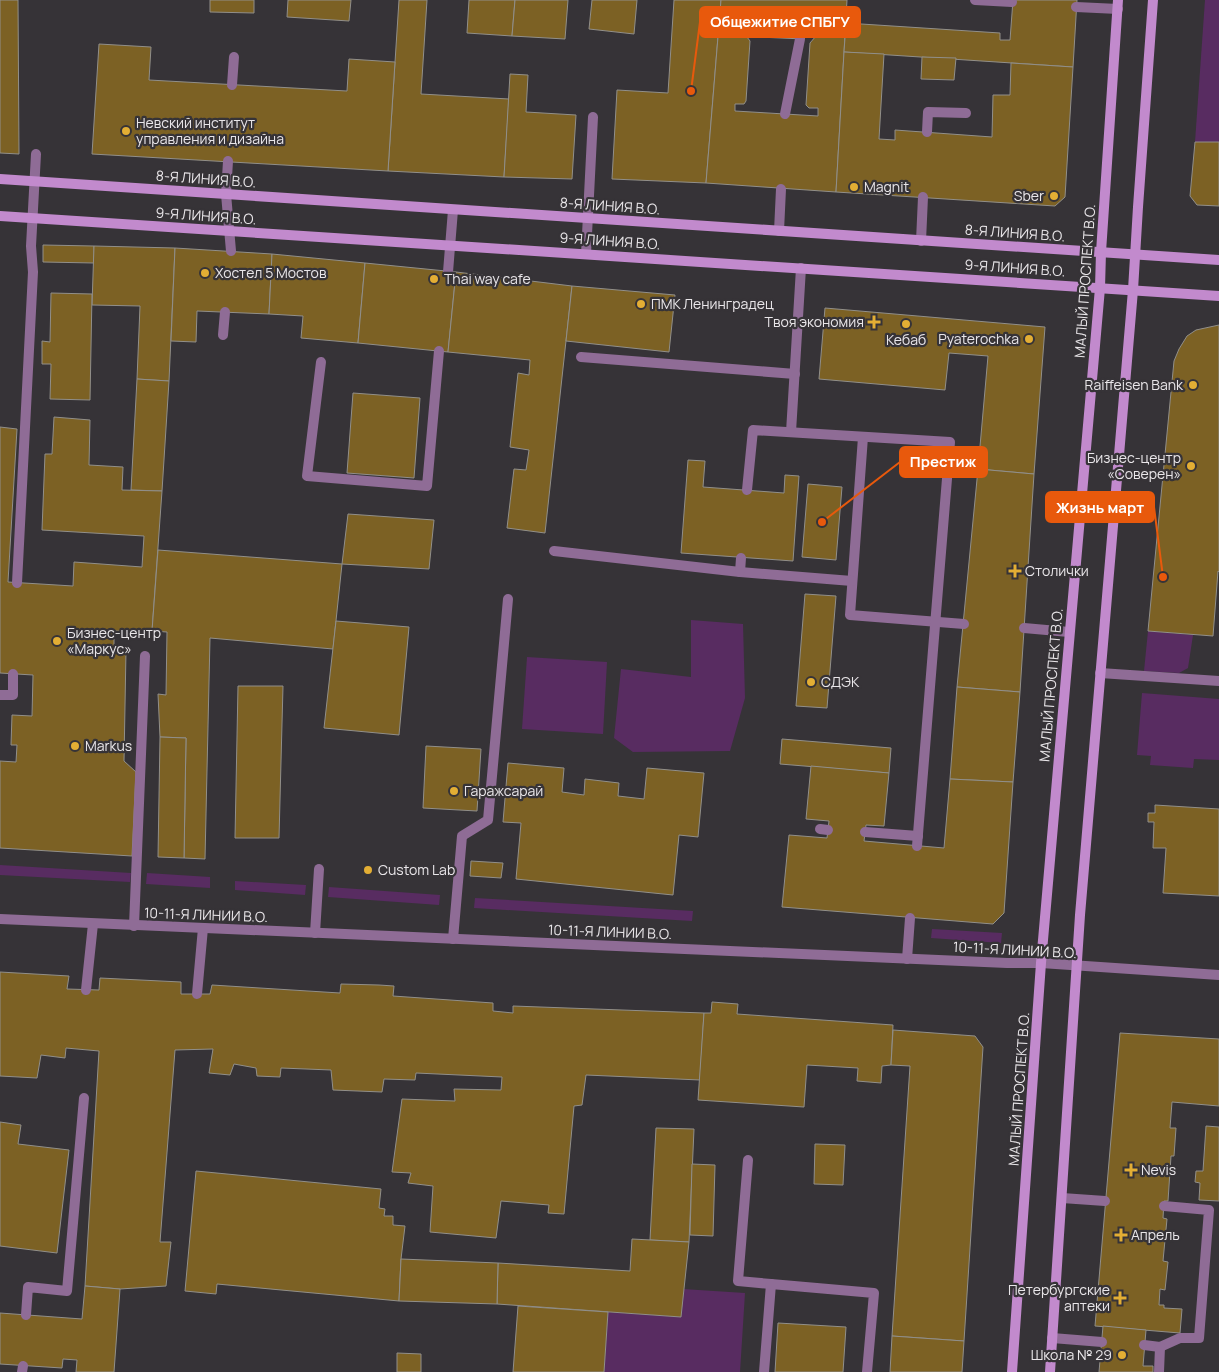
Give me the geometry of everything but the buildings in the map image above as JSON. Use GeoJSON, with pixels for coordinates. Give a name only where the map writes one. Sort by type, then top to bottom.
{"type":"FeatureCollection","features":[{"type":"Feature","properties":{"kind":"main road"},"geometry":{"type":"LineString","coordinates":[[1050,1372],[1076,966],[1136,255],[1153,0]]}},
{"type":"Feature","properties":{"kind":"main road","name":"МАЛЫЙ ПРОСПЕКТ В.О."},"geometry":{"type":"LineString","coordinates":[[1012,1372],[1041,963],[1100,288],[1118,5]]}},
{"type":"Feature","properties":{"kind":"main road","name":"8-Я ЛИНИЯ В.О."},"geometry":{"type":"LineString","coordinates":[[0,180],[1219,260]]}},
{"type":"Feature","properties":{"kind":"main road","name":"9-Я ЛИНИЯ В.О."},"geometry":{"type":"LineString","coordinates":[[0,216],[1219,296]]}},
{"type":"Feature","properties":{"kind":"street"},"geometry":{"type":"LineString","coordinates":[[974,0],[1012,2]]}},
{"type":"Feature","properties":{"kind":"street"},"geometry":{"type":"LineString","coordinates":[[1076,7],[1118,5]]}},
{"type":"Feature","properties":{"kind":"street"},"geometry":{"type":"LineString","coordinates":[[785,114],[800,39]]}},
{"type":"Feature","properties":{"kind":"street"},"geometry":{"type":"LineString","coordinates":[[232,85],[234,57]]}},
{"type":"Feature","properties":{"kind":"street"},"geometry":{"type":"LineString","coordinates":[[927,132],[928,112],[966,113]]}},
{"type":"Feature","properties":{"kind":"street"},"geometry":{"type":"LineString","coordinates":[[586,254],[593,117]]}},
{"type":"Feature","properties":{"kind":"street"},"geometry":{"type":"LineString","coordinates":[[17,583],[33,272],[31,246],[36,154]]}},
{"type":"Feature","properties":{"kind":"street"},"geometry":{"type":"LineString","coordinates":[[228,161],[226,194],[231,251]]}},
{"type":"Feature","properties":{"kind":"street"},"geometry":{"type":"LineString","coordinates":[[779,231],[781,189]]}},
{"type":"Feature","properties":{"kind":"street"},"geometry":{"type":"LineString","coordinates":[[921,241],[923,197]]}},
{"type":"Feature","properties":{"kind":"street"},"geometry":{"type":"LineString","coordinates":[[448,272],[453,210]]}},
{"type":"Feature","properties":{"kind":"street"},"geometry":{"type":"LineString","coordinates":[[791,432],[801,268]]}},
{"type":"Feature","properties":{"kind":"street"},"geometry":{"type":"LineString","coordinates":[[223,335],[225,312]]}},
{"type":"Feature","properties":{"kind":"street"},"geometry":{"type":"LineString","coordinates":[[321,362],[307,476],[427,486],[439,351]]}},
{"type":"Feature","properties":{"kind":"street"},"geometry":{"type":"LineString","coordinates":[[581,357],[795,374]]}},
{"type":"Feature","properties":{"kind":"street"},"geometry":{"type":"LineString","coordinates":[[747,490],[753,430],[950,442],[917,841],[865,832]]}},
{"type":"Feature","properties":{"kind":"street"},"geometry":{"type":"LineString","coordinates":[[863,437],[850,615],[964,624]]}},
{"type":"Feature","properties":{"kind":"street"},"geometry":{"type":"LineString","coordinates":[[554,551],[740,572],[852,581]]}},
{"type":"Feature","properties":{"kind":"street"},"geometry":{"type":"LineString","coordinates":[[740,572],[741,558]]}},
{"type":"Feature","properties":{"kind":"street"},"geometry":{"type":"LineString","coordinates":[[453,939],[462,836],[488,820],[508,599]]}},
{"type":"Feature","properties":{"kind":"street"},"geometry":{"type":"LineString","coordinates":[[1024,628],[1069,632]]}},
{"type":"Feature","properties":{"kind":"street"},"geometry":{"type":"LineString","coordinates":[[134,926],[145,656]]}},
{"type":"Feature","properties":{"kind":"street"},"geometry":{"type":"LineString","coordinates":[[1100,673],[1219,681]]}},
{"type":"Feature","properties":{"kind":"street"},"geometry":{"type":"LineString","coordinates":[[0,695],[13,695],[13,674]]}},
{"type":"Feature","properties":{"kind":"street"},"geometry":{"type":"LineString","coordinates":[[315,933],[319,868]]}},
{"type":"Feature","properties":{"kind":"street"},"geometry":{"type":"LineString","coordinates":[[907,958],[910,918]]}},
{"type":"Feature","properties":{"kind":"street","name":"10-11-Я ЛИНИИ В.О."},"geometry":{"type":"LineString","coordinates":[[0,919],[1041,963],[1219,975]]}},
{"type":"Feature","properties":{"kind":"street"},"geometry":{"type":"LineString","coordinates":[[86,990],[92,924]]}},
{"type":"Feature","properties":{"kind":"street"},"geometry":{"type":"LineString","coordinates":[[198,994],[203,928]]}},
{"type":"Feature","properties":{"kind":"street"},"geometry":{"type":"LineString","coordinates":[[26,1315],[28,1287],[67,1291],[84,1098]]}},
{"type":"Feature","properties":{"kind":"street"},"geometry":{"type":"LineString","coordinates":[[748,1160],[738,1281],[874,1293],[867,1372]]}},
{"type":"Feature","properties":{"kind":"street"},"geometry":{"type":"LineString","coordinates":[[1062,1198],[1105,1201]]}},
{"type":"Feature","properties":{"kind":"street"},"geometry":{"type":"LineString","coordinates":[[1144,1345],[1160,1347],[1180,1338],[1198,1338],[1209,1210],[1164,1206]]}},
{"type":"Feature","properties":{"kind":"street"},"geometry":{"type":"LineString","coordinates":[[764,1372],[771,1284]]}},
{"type":"Feature","properties":{"kind":"street"},"geometry":{"type":"LineString","coordinates":[[1052,1338],[1102,1342]]}},
{"type":"Feature","properties":{"kind":"street"},"geometry":{"type":"LineString","coordinates":[[1158,1372],[1160,1347]]}},
{"type":"Feature","properties":{"kind":"shaded area"},"geometry":{"type":"Polygon","coordinates":[[[1205,0],[1219,0],[1219,142],[1195,142],[1205,0]]]}},
{"type":"Feature","properties":{"kind":"shaded area"},"geometry":{"type":"Polygon","coordinates":[[[691,620],[743,624],[745,698],[730,751],[633,752],[614,738],[621,669],[691,677],[691,620]]]}},
{"type":"Feature","properties":{"kind":"shaded area"},"geometry":{"type":"Polygon","coordinates":[[[1148,631],[1193,635],[1188,668],[1179,673],[1144,671],[1148,631]]]}},
{"type":"Feature","properties":{"kind":"shaded area"},"geometry":{"type":"Polygon","coordinates":[[[527,657],[607,662],[603,734],[522,729],[527,657]]]}},
{"type":"Feature","properties":{"kind":"shaded area"},"geometry":{"type":"Polygon","coordinates":[[[1142,693],[1219,699],[1219,760],[1194,759],[1193,768],[1150,765],[1151,756],[1137,755],[1142,693]]]}},
{"type":"Feature","properties":{"kind":"shaded area"},"geometry":{"type":"Polygon","coordinates":[[[0,865],[131,873],[130,882],[0,875],[0,865]]]}},
{"type":"Feature","properties":{"kind":"shaded area"},"geometry":{"type":"Polygon","coordinates":[[[147,873],[210,877],[210,888],[146,884],[147,873]]]}},
{"type":"Feature","properties":{"kind":"shaded area"},"geometry":{"type":"Polygon","coordinates":[[[235,881],[306,885],[305,895],[235,890],[235,881]]]}},
{"type":"Feature","properties":{"kind":"shaded area"},"geometry":{"type":"Polygon","coordinates":[[[329,887],[440,895],[439,905],[328,897],[329,887]]]}},
{"type":"Feature","properties":{"kind":"shaded area"},"geometry":{"type":"Polygon","coordinates":[[[475,898],[693,911],[692,921],[474,908],[475,898]]]}},
{"type":"Feature","properties":{"kind":"shaded area"},"geometry":{"type":"Polygon","coordinates":[[[932,929],[1002,933],[1001,943],[931,938],[932,929]]]}},
{"type":"Feature","properties":{"kind":"shaded area"},"geometry":{"type":"Polygon","coordinates":[[[683,1289],[745,1293],[740,1372],[604,1372],[608,1312],[681,1317],[683,1289]]]}},
{"type":"Feature","properties":{"kind":"place","name":"Общежитие СПБГУ"},"geometry":{"type":"Point","coordinates":[691,91]}},
{"type":"Feature","properties":{"kind":"place","name":"Невский институт управления и дизайна"},"geometry":{"type":"Point","coordinates":[126,131]}},
{"type":"Feature","properties":{"kind":"place","name":"Magnit"},"geometry":{"type":"Point","coordinates":[854,187]}},
{"type":"Feature","properties":{"kind":"place","name":"Sber"},"geometry":{"type":"Point","coordinates":[1054,196]}},
{"type":"Feature","properties":{"kind":"place","name":"Хостел 5 Мостов"},"geometry":{"type":"Point","coordinates":[205,273]}},
{"type":"Feature","properties":{"kind":"place","name":"Thai way cafe"},"geometry":{"type":"Point","coordinates":[434,279]}},
{"type":"Feature","properties":{"kind":"place","name":"ПМК Ленинградец"},"geometry":{"type":"Point","coordinates":[641,304]}},
{"type":"Feature","properties":{"kind":"place","name":"Твоя экономия"},"geometry":{"type":"Point","coordinates":[874,322]}},
{"type":"Feature","properties":{"kind":"place","name":"Кебаб"},"geometry":{"type":"Point","coordinates":[906,324]}},
{"type":"Feature","properties":{"kind":"place","name":"Pyaterochka"},"geometry":{"type":"Point","coordinates":[1029,339]}},
{"type":"Feature","properties":{"kind":"place","name":"Raiffeisen Bank"},"geometry":{"type":"Point","coordinates":[1193,385]}},
{"type":"Feature","properties":{"kind":"place","name":"Бизнес-центр «Соверен»"},"geometry":{"type":"Point","coordinates":[1191,466]}},
{"type":"Feature","properties":{"kind":"place","name":"Престиж"},"geometry":{"type":"Point","coordinates":[822,522]}},
{"type":"Feature","properties":{"kind":"place","name":"Столички"},"geometry":{"type":"Point","coordinates":[1015,571]}},
{"type":"Feature","properties":{"kind":"place","name":"Жизнь март"},"geometry":{"type":"Point","coordinates":[1163,577]}},
{"type":"Feature","properties":{"kind":"place","name":"Бизнес-центр «Маркус»"},"geometry":{"type":"Point","coordinates":[57,641]}},
{"type":"Feature","properties":{"kind":"place","name":"СДЭК"},"geometry":{"type":"Point","coordinates":[811,682]}},
{"type":"Feature","properties":{"kind":"place","name":"Markus"},"geometry":{"type":"Point","coordinates":[75,746]}},
{"type":"Feature","properties":{"kind":"place","name":"Гаражсарай"},"geometry":{"type":"Point","coordinates":[454,791]}},
{"type":"Feature","properties":{"kind":"place","name":"Custom Lab"},"geometry":{"type":"Point","coordinates":[368,870]}},
{"type":"Feature","properties":{"kind":"place","name":"Nevis"},"geometry":{"type":"Point","coordinates":[1131,1170]}},
{"type":"Feature","properties":{"kind":"place","name":"Апрель"},"geometry":{"type":"Point","coordinates":[1121,1235]}},
{"type":"Feature","properties":{"kind":"place","name":"Петербургские аптеки"},"geometry":{"type":"Point","coordinates":[1120,1298]}},
{"type":"Feature","properties":{"kind":"place","name":"Школа № 29"},"geometry":{"type":"Point","coordinates":[1122,1355]}}]}
